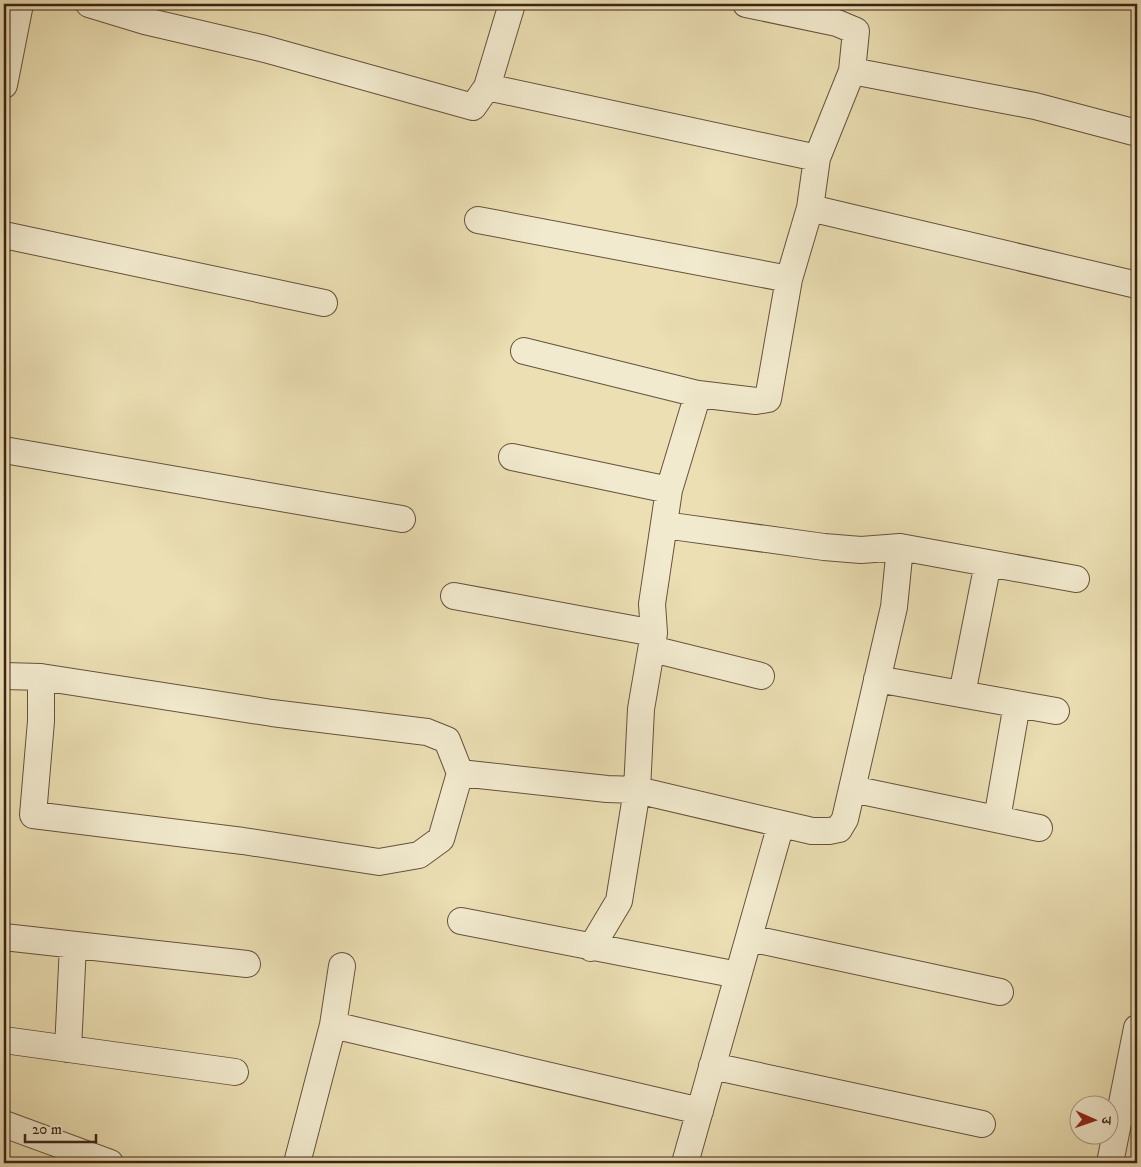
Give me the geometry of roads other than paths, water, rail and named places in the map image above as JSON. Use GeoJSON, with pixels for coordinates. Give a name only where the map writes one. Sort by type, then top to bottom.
{"type":"FeatureCollection","features":[{"type":"Feature","properties":{"kind":"street"},"geometry":{"type":"LineString","coordinates":[[4,85],[20,4]]}},
{"type":"Feature","properties":{"kind":"street"},"geometry":{"type":"LineString","coordinates":[[89,4],[145,21],[265,49],[473,107],[487,87],[512,4]]}},
{"type":"Feature","properties":{"kind":"street"},"geometry":{"type":"LineString","coordinates":[[524,351],[698,394],[736,400],[756,401],[768,399],[789,280],[810,208],[817,158],[852,71],[856,31],[837,23],[746,4]]}},
{"type":"Feature","properties":{"kind":"street"},"geometry":{"type":"LineString","coordinates":[[852,71],[1035,106],[1137,133]]}},
{"type":"Feature","properties":{"kind":"street"},"geometry":{"type":"LineString","coordinates":[[487,87],[817,158]]}},
{"type":"Feature","properties":{"kind":"street"},"geometry":{"type":"LineString","coordinates":[[810,208],[1137,285]]}},
{"type":"Feature","properties":{"kind":"street"},"geometry":{"type":"LineString","coordinates":[[478,220],[789,280]]}},
{"type":"Feature","properties":{"kind":"street"},"geometry":{"type":"LineString","coordinates":[[4,235],[324,303]]}},
{"type":"Feature","properties":{"kind":"street"},"geometry":{"type":"LineString","coordinates":[[591,948],[619,901],[637,790],[641,709],[653,641],[652,604],[669,490],[698,394]]}},
{"type":"Feature","properties":{"kind":"street"},"geometry":{"type":"LineString","coordinates":[[4,450],[402,519]]}},
{"type":"Feature","properties":{"kind":"street"},"geometry":{"type":"LineString","coordinates":[[512,457],[669,490]]}},
{"type":"Feature","properties":{"kind":"street"},"geometry":{"type":"LineString","coordinates":[[664,525],[824,547],[861,550],[900,547],[1076,579]]}},
{"type":"Feature","properties":{"kind":"street"},"geometry":{"type":"LineString","coordinates":[[460,772],[607,789],[637,790],[812,831],[839,829],[845,819],[894,607],[900,547]]}},
{"type":"Feature","properties":{"kind":"street"},"geometry":{"type":"LineString","coordinates":[[962,694],[988,563]]}},
{"type":"Feature","properties":{"kind":"street"},"geometry":{"type":"LineString","coordinates":[[454,596],[653,641],[761,676]]}},
{"type":"Feature","properties":{"kind":"street"},"geometry":{"type":"LineString","coordinates":[[4,676],[41,677],[272,713],[427,732],[447,740],[460,772],[441,838],[419,855],[379,862],[253,843],[33,815],[40,721],[41,677]]}},
{"type":"Feature","properties":{"kind":"street"},"geometry":{"type":"LineString","coordinates":[[877,679],[1056,711]]}},
{"type":"Feature","properties":{"kind":"street"},"geometry":{"type":"LineString","coordinates":[[997,819],[1017,704]]}},
{"type":"Feature","properties":{"kind":"street"},"geometry":{"type":"LineString","coordinates":[[852,789],[1039,828]]}},
{"type":"Feature","properties":{"kind":"street"},"geometry":{"type":"LineString","coordinates":[[685,1163],[781,824]]}},
{"type":"Feature","properties":{"kind":"street"},"geometry":{"type":"LineString","coordinates":[[461,920],[591,948],[738,975]]}},
{"type":"Feature","properties":{"kind":"street"},"geometry":{"type":"LineString","coordinates":[[4,937],[247,964]]}},
{"type":"Feature","properties":{"kind":"street"},"geometry":{"type":"LineString","coordinates":[[749,938],[1000,992]]}},
{"type":"Feature","properties":{"kind":"street"},"geometry":{"type":"LineString","coordinates":[[68,1049],[73,945]]}},
{"type":"Feature","properties":{"kind":"street"},"geometry":{"type":"LineString","coordinates":[[303,1162],[333,1025],[342,966]]}},
{"type":"Feature","properties":{"kind":"street"},"geometry":{"type":"LineString","coordinates":[[333,1025],[700,1111]]}},
{"type":"Feature","properties":{"kind":"street"},"geometry":{"type":"LineString","coordinates":[[1110,1163],[1137,1028]]}},
{"type":"Feature","properties":{"kind":"street"},"geometry":{"type":"LineString","coordinates":[[4,1040],[235,1072]]}},
{"type":"Feature","properties":{"kind":"street"},"geometry":{"type":"LineString","coordinates":[[712,1066],[982,1124]]}},
{"type":"Feature","properties":{"kind":"street"},"geometry":{"type":"LineString","coordinates":[[4,1124],[110,1163]]}}]}
